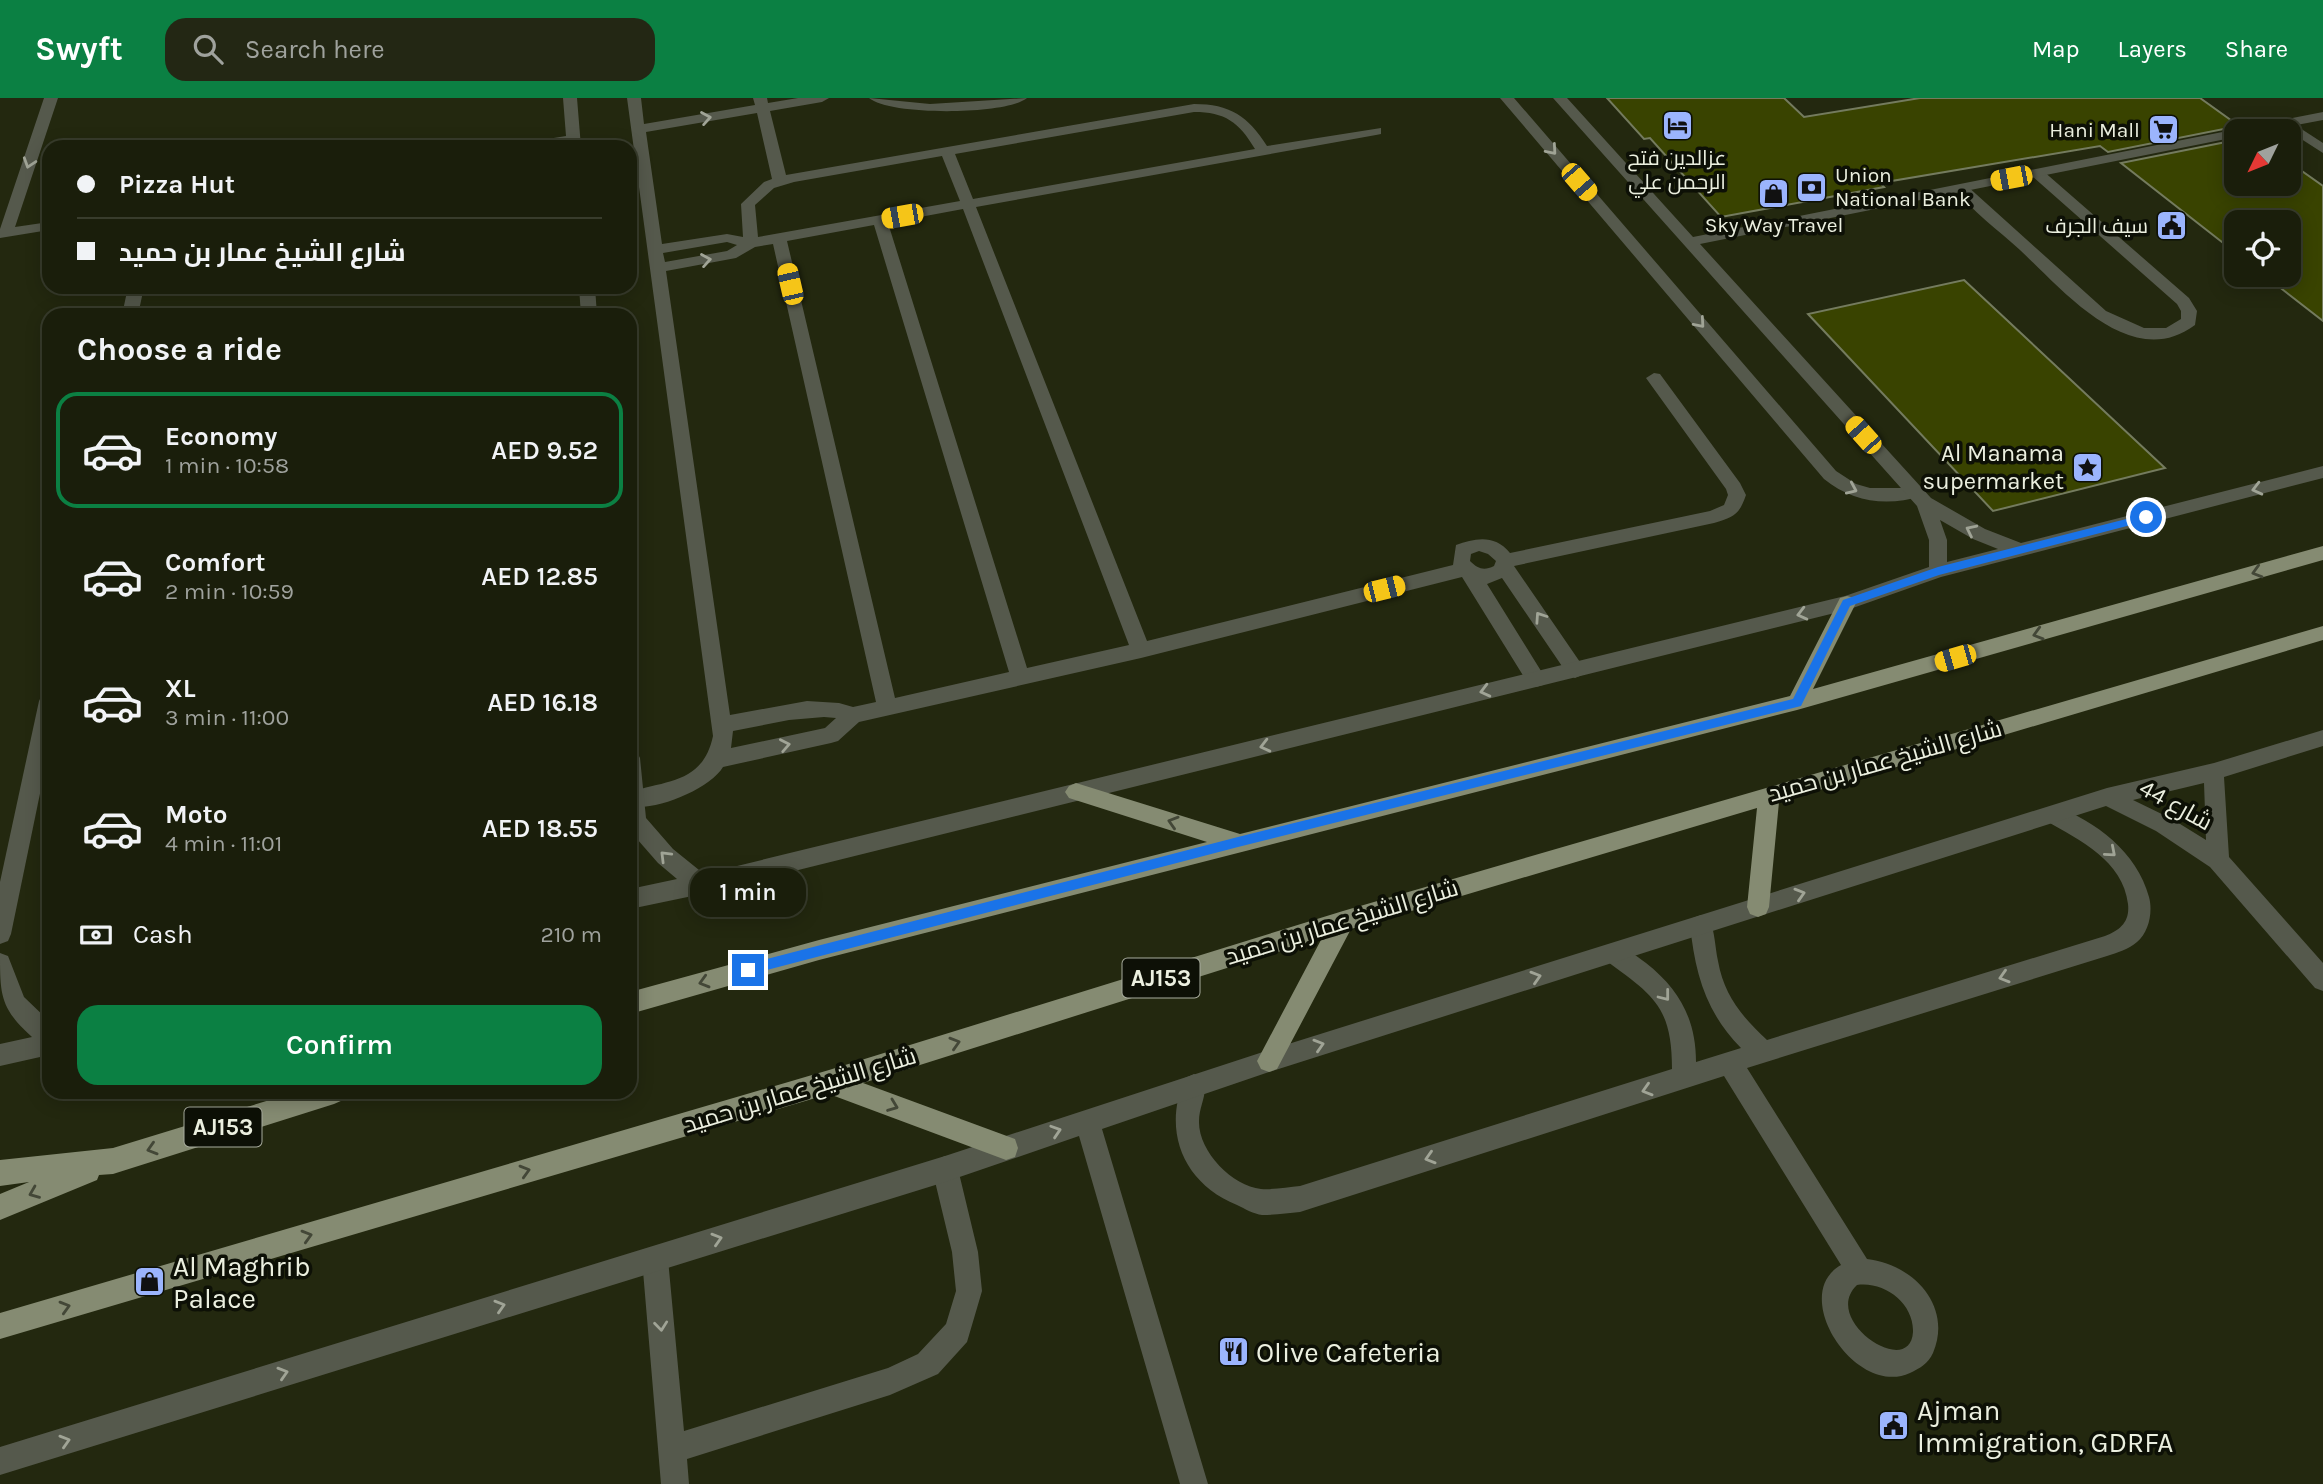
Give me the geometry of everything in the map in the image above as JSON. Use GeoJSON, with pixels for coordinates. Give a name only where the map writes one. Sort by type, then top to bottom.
{"type":"FeatureCollection","features":[{"type":"Feature","properties":{"kind":"main road"},"geometry":{"type":"LineString","coordinates":[[637,1001],[819,950],[1797,702],[2323,553]]}},
{"type":"Feature","properties":{"kind":"main road"},"geometry":{"type":"LineString","coordinates":[[1797,702],[1847,603]]}},
{"type":"Feature","properties":{"kind":"main road","name":"شارع الشيخ عمار بن حميد"},"geometry":{"type":"LineString","coordinates":[[0,1326],[829,1082],[1343,921],[2323,633]]}},
{"type":"Feature","properties":{"kind":"main road"},"geometry":{"type":"LineString","coordinates":[[1076,792],[1238,842]]}},
{"type":"Feature","properties":{"kind":"main road"},"geometry":{"type":"LineString","coordinates":[[1758,907],[1769,794]]}},
{"type":"Feature","properties":{"kind":"main road"},"geometry":{"type":"LineString","coordinates":[[1269,1061],[1343,921]]}},
{"type":"Feature","properties":{"kind":"main road"},"geometry":{"type":"LineString","coordinates":[[829,1082],[1006,1148]]}},
{"type":"Feature","properties":{"kind":"main road","name":"AJ153"},"geometry":{"type":"LineString","coordinates":[[0,1173],[113,1161],[312,1099]]}},
{"type":"Feature","properties":{"kind":"main road"},"geometry":{"type":"LineString","coordinates":[[0,1207],[113,1161]]}},
{"type":"Feature","properties":{"kind":"street"},"geometry":{"type":"LineString","coordinates":[[42,227],[3,233],[51,98]]}},
{"type":"Feature","properties":{"kind":"street"},"geometry":{"type":"LineString","coordinates":[[570,98],[573,140]]}},
{"type":"Feature","properties":{"kind":"street"},"geometry":{"type":"LineString","coordinates":[[636,114],[737,98]]}},
{"type":"Feature","properties":{"kind":"street"},"geometry":{"type":"LineString","coordinates":[[636,114],[822,98]]}},
{"type":"Feature","properties":{"kind":"street"},"geometry":{"type":"LineString","coordinates":[[876,98],[909,107],[944,109],[1020,98]]}},
{"type":"Feature","properties":{"kind":"street"},"geometry":{"type":"LineString","coordinates":[[1507,98],[1838,482],[1870,496],[1920,498]]}},
{"type":"Feature","properties":{"kind":"street"},"geometry":{"type":"LineString","coordinates":[[1560,98],[1920,498],[1979,534],[2020,550]]}},
{"type":"Feature","properties":{"kind":"street"},"geometry":{"type":"LineString","coordinates":[[762,103],[780,181]]}},
{"type":"Feature","properties":{"kind":"street"},"geometry":{"type":"LineString","coordinates":[[751,243],[748,204],[760,191],[780,181],[947,150],[1206,107],[1230,112],[1246,122],[1263,151]]}},
{"type":"Feature","properties":{"kind":"street"},"geometry":{"type":"LineString","coordinates":[[636,114],[722,725],[722,747],[718,759],[707,772],[637,816]]}},
{"type":"Feature","properties":{"kind":"street"},"geometry":{"type":"LineString","coordinates":[[2301,120],[2323,116]]}},
{"type":"Feature","properties":{"kind":"street"},"geometry":{"type":"LineString","coordinates":[[654,250],[727,239],[751,243],[1376,131]]}},
{"type":"Feature","properties":{"kind":"street"},"geometry":{"type":"LineString","coordinates":[[2301,134],[2323,149]]}},
{"type":"Feature","properties":{"kind":"street"},"geometry":{"type":"LineString","coordinates":[[1690,242],[2224,135]]}},
{"type":"Feature","properties":{"kind":"street"},"geometry":{"type":"LineString","coordinates":[[947,150],[1141,650]]}},
{"type":"Feature","properties":{"kind":"street"},"geometry":{"type":"LineString","coordinates":[[1961,188],[2100,315],[2115,324],[2152,334],[2169,333],[2189,321],[2189,311],[2183,301],[2037,173]]}},
{"type":"Feature","properties":{"kind":"street"},"geometry":{"type":"LineString","coordinates":[[880,220],[1020,677]]}},
{"type":"Feature","properties":{"kind":"street"},"geometry":{"type":"LineString","coordinates":[[779,238],[887,708]]}},
{"type":"Feature","properties":{"kind":"street"},"geometry":{"type":"LineString","coordinates":[[657,268],[732,255],[751,243]]}},
{"type":"Feature","properties":{"kind":"street"},"geometry":{"type":"LineString","coordinates":[[1505,563],[1714,517],[1732,509],[1737,495],[1734,486],[1654,378]]}},
{"type":"Feature","properties":{"kind":"street"},"geometry":{"type":"LineString","coordinates":[[637,898],[702,884],[1847,603],[1938,571],[2323,472]]}},
{"type":"Feature","properties":{"kind":"street"},"geometry":{"type":"LineString","coordinates":[[1920,498],[1938,540],[1938,571]]}},
{"type":"Feature","properties":{"kind":"street"},"geometry":{"type":"LineString","coordinates":[[1536,678],[1461,563],[1462,550],[1478,544],[1495,549],[1575,670]]}},
{"type":"Feature","properties":{"kind":"street"},"geometry":{"type":"LineString","coordinates":[[718,759],[831,735],[853,715],[1141,650],[1468,571],[1487,577],[1501,571],[1505,563]]}},
{"type":"Feature","properties":{"kind":"street"},"geometry":{"type":"LineString","coordinates":[[722,725],[824,709],[845,711],[853,715]]}},
{"type":"Feature","properties":{"kind":"street"},"geometry":{"type":"LineString","coordinates":[[0,934],[42,734]]}},
{"type":"Feature","properties":{"kind":"street"},"geometry":{"type":"LineString","coordinates":[[0,1461],[945,1169],[1269,1061],[2107,797],[2214,772],[2323,738]]}},
{"type":"Feature","properties":{"kind":"street","name":"شارع 44"},"geometry":{"type":"LineString","coordinates":[[2214,772],[2218,860]]}},
{"type":"Feature","properties":{"kind":"street","name":"شارع 44"},"geometry":{"type":"LineString","coordinates":[[2107,797],[2164,825],[2218,860],[2323,980]]}},
{"type":"Feature","properties":{"kind":"street"},"geometry":{"type":"LineString","coordinates":[[1194,1086],[1186,1122],[1197,1158],[1223,1187],[1261,1202],[1300,1199],[2107,946],[2131,934],[2141,912],[2136,885],[2119,858],[2100,842],[2054,814]]}},
{"type":"Feature","properties":{"kind":"street"},"geometry":{"type":"LineString","coordinates":[[637,824],[664,856],[702,884]]}},
{"type":"Feature","properties":{"kind":"street"},"geometry":{"type":"LineString","coordinates":[[1701,925],[1706,972],[1713,993],[1734,1024],[1763,1052]]}},
{"type":"Feature","properties":{"kind":"street"},"geometry":{"type":"LineString","coordinates":[[1613,953],[1651,980],[1667,997],[1678,1015],[1684,1035],[1684,1078]]}},
{"type":"Feature","properties":{"kind":"street"},"geometry":{"type":"LineString","coordinates":[[0,963],[4,984],[16,1007],[42,1029]]}},
{"type":"Feature","properties":{"kind":"street"},"geometry":{"type":"LineString","coordinates":[[0,1055],[42,1046]]}},
{"type":"Feature","properties":{"kind":"street"},"geometry":{"type":"LineString","coordinates":[[1730,1063],[1860,1271]]}},
{"type":"Feature","properties":{"kind":"street"},"geometry":{"type":"LineString","coordinates":[[1087,1122],[1194,1484]]}},
{"type":"Feature","properties":{"kind":"street"},"geometry":{"type":"LineString","coordinates":[[673,1448],[890,1381],[928,1364],[957,1332],[969,1291],[965,1252],[945,1169]]}},
{"type":"Feature","properties":{"kind":"street"},"geometry":{"type":"LineString","coordinates":[[655,1259],[675,1484]]}},
{"type":"Feature","properties":{"kind":"building"},"geometry":{"type":"Polygon","coordinates":[[[1607,98],[1784,98],[1804,117],[1920,98],[2200,98],[2229,119],[2224,119],[2224,129],[2108,152],[2100,146],[1880,183],[1884,187],[1721,217],[1650,138],[1644,139],[1607,98]]]}},
{"type":"Feature","properties":{"kind":"building"},"geometry":{"type":"Polygon","coordinates":[[[2224,142],[2224,196],[2301,196],[2301,170],[2323,186],[2323,321],[2279,287],[2301,287],[2301,210],[2224,210],[2224,244],[2121,163],[2224,142]]]}},
{"type":"Feature","properties":{"kind":"building"},"geometry":{"type":"Polygon","coordinates":[[[1964,280],[2165,468],[1993,511],[1808,314],[1964,280]]]}},
{"type":"Feature","properties":{"kind":"place","name":"عزالدين فتح الرحمن علي"},"geometry":{"type":"Point","coordinates":[1677,126]}},
{"type":"Feature","properties":{"kind":"place","name":"Hani Mall"},"geometry":{"type":"Point","coordinates":[2163,130]}},
{"type":"Feature","properties":{"kind":"place","name":"Union National Bank"},"geometry":{"type":"Point","coordinates":[1812,187]}},
{"type":"Feature","properties":{"kind":"place","name":"Sky Way Travel"},"geometry":{"type":"Point","coordinates":[1774,193]}},
{"type":"Feature","properties":{"kind":"place","name":"سيف الجرف"},"geometry":{"type":"Point","coordinates":[2171,226]}},
{"type":"Feature","properties":{"kind":"place","name":"Al Manama supermarket"},"geometry":{"type":"Point","coordinates":[2087,467]}},
{"type":"Feature","properties":{"kind":"place","name":"Al Maghrib Palace"},"geometry":{"type":"Point","coordinates":[150,1282]}},
{"type":"Feature","properties":{"kind":"place","name":"Olive Cafeteria"},"geometry":{"type":"Point","coordinates":[1233,1352]}},
{"type":"Feature","properties":{"kind":"place","name":"Ajman Immigration, GDRFA"},"geometry":{"type":"Point","coordinates":[1894,1426]}},
{"type":"Feature","properties":{"kind":"route"},"geometry":{"type":"LineString","coordinates":[[748,970],[1238,842],[1797,702],[1847,603],[1938,571],[2146,517]]}}]}
